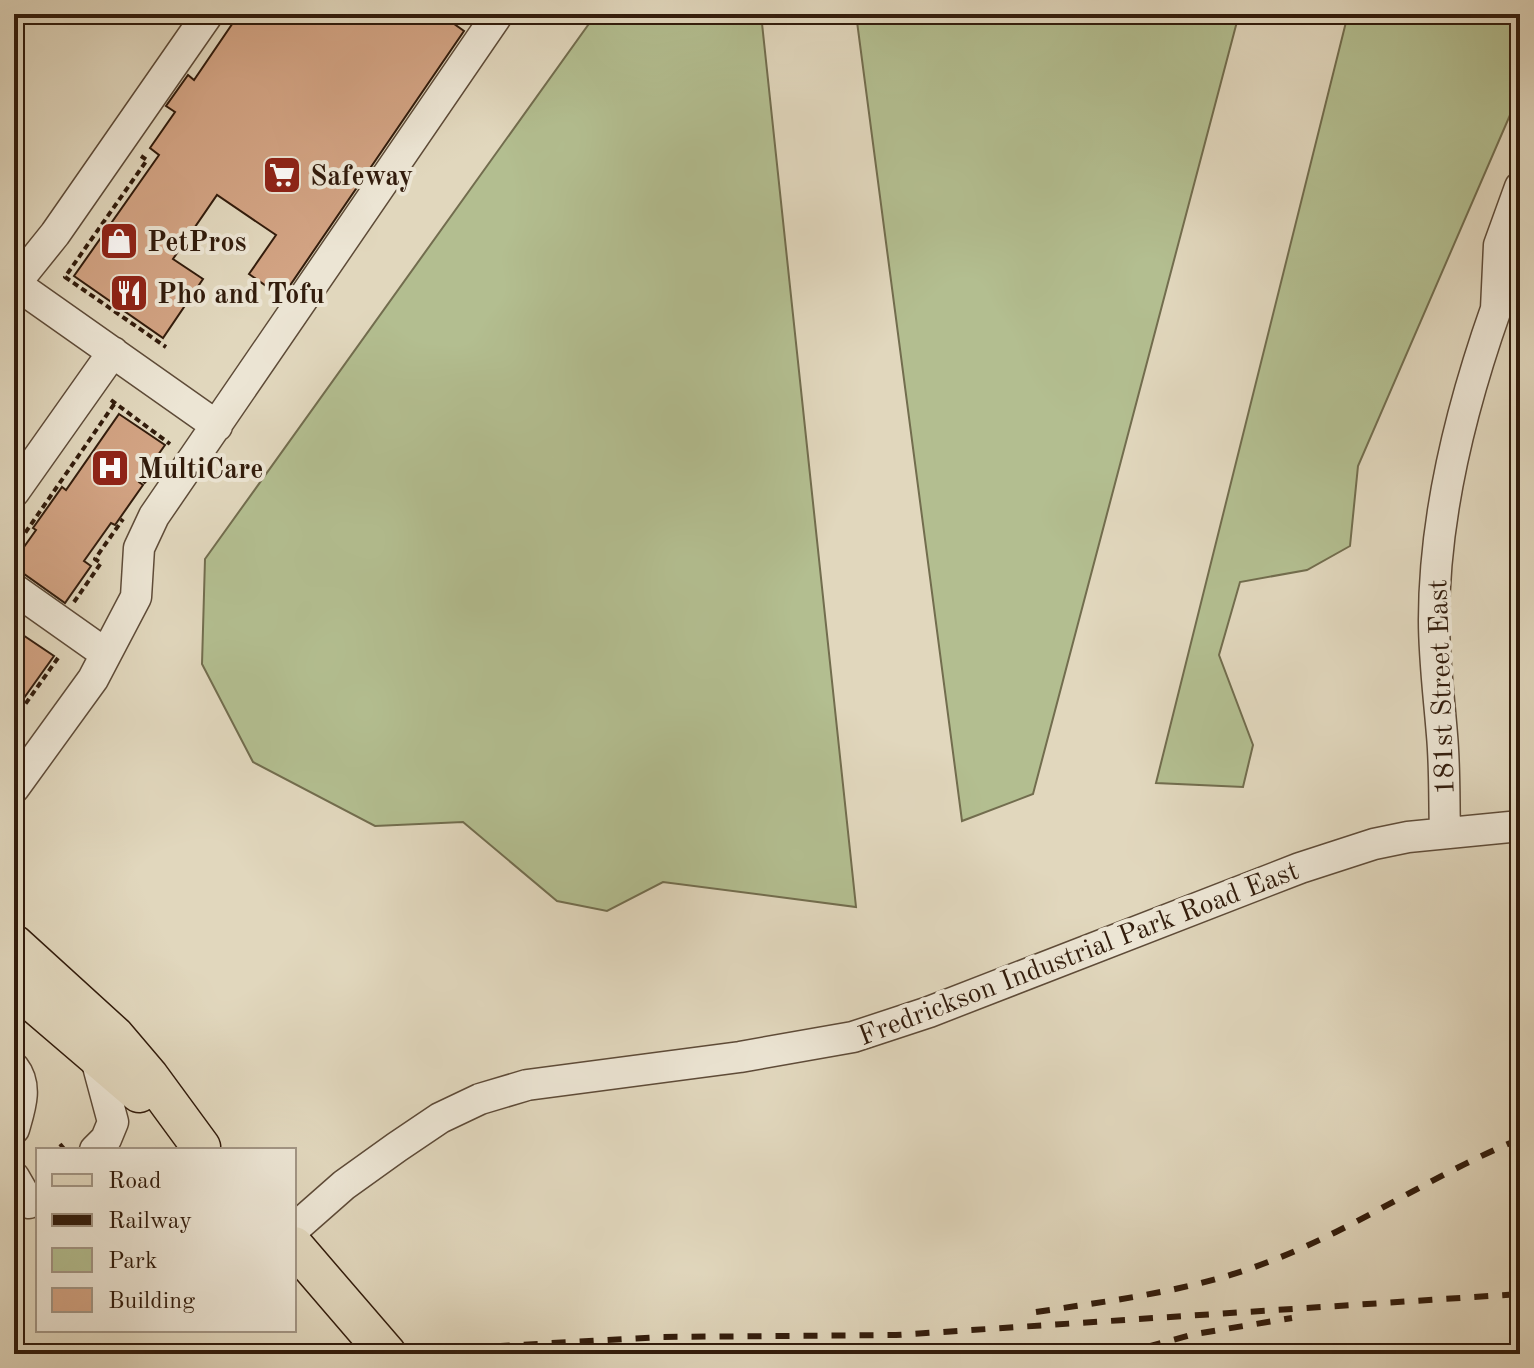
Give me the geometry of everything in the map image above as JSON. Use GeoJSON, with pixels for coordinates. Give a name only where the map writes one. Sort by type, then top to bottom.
{"type":"FeatureCollection","features":[{"type":"Feature","properties":{"kind":"main road"},"geometry":{"type":"LineString","coordinates":[[14,944],[115,1036],[203,1148]]}},
{"type":"Feature","properties":{"kind":"main road"},"geometry":{"type":"LineString","coordinates":[[14,986],[203,1148]]}},
{"type":"Feature","properties":{"kind":"main road"},"geometry":{"type":"LineString","coordinates":[[296,1248],[387,1354]]}},
{"type":"Feature","properties":{"kind":"street"},"geometry":{"type":"LineString","coordinates":[[208,14],[55,234],[14,284],[217,426]]}},
{"type":"Feature","properties":{"kind":"street"},"geometry":{"type":"LineString","coordinates":[[14,788],[101,663],[136,597],[139,548],[154,516],[498,14]]}},
{"type":"Feature","properties":{"kind":"street","name":"181st Street East"},"geometry":{"type":"LineString","coordinates":[[1496,309],[1499,245],[1520,187]]}},
{"type":"Feature","properties":{"kind":"street","name":"181st Street East"},"geometry":{"type":"LineString","coordinates":[[1445,833],[1443,738],[1434,653],[1438,546],[1449,474],[1470,393],[1496,309],[1520,267]]}},
{"type":"Feature","properties":{"kind":"street"},"geometry":{"type":"LineString","coordinates":[[14,492],[113,352]]}},
{"type":"Feature","properties":{"kind":"street"},"geometry":{"type":"LineString","coordinates":[[14,589],[101,663]]}},
{"type":"Feature","properties":{"kind":"street"},"geometry":{"type":"LineString","coordinates":[[14,613],[101,663]]}},
{"type":"Feature","properties":{"kind":"street","name":"Fredrickson Industrial Park Road East"},"geometry":{"type":"LineString","coordinates":[[296,1227],[344,1185],[397,1147],[440,1118],[480,1099],[527,1085],[740,1057],[853,1037],[929,1012],[1300,868],[1374,844],[1520,826]]}},
{"type":"Feature","properties":{"kind":"street"},"geometry":{"type":"LineString","coordinates":[[95,1055],[113,1122],[106,1139],[97,1148]]}},
{"type":"Feature","properties":{"kind":"street"},"geometry":{"type":"LineString","coordinates":[[14,1068],[22,1078],[21,1104],[14,1129]]}},
{"type":"Feature","properties":{"kind":"path"},"geometry":{"type":"LineString","coordinates":[[138,153],[147,160],[65,277],[166,347]]}},
{"type":"Feature","properties":{"kind":"path"},"geometry":{"type":"LineString","coordinates":[[115,392],[110,399],[171,443],[144,481],[147,484]]}},
{"type":"Feature","properties":{"kind":"path"},"geometry":{"type":"LineString","coordinates":[[14,549],[115,403]]}},
{"type":"Feature","properties":{"kind":"path"},"geometry":{"type":"LineString","coordinates":[[66,613],[101,563],[95,559],[130,509]]}},
{"type":"Feature","properties":{"kind":"path"},"geometry":{"type":"LineString","coordinates":[[14,720],[58,658]]}},
{"type":"Feature","properties":{"kind":"path"},"geometry":{"type":"LineString","coordinates":[[60,1144],[63,1148]]}},
{"type":"Feature","properties":{"kind":"green space"},"geometry":{"type":"Polygon","coordinates":[[[596,14],[761,14],[856,907],[663,882],[607,911],[557,901],[463,822],[375,826],[253,762],[202,664],[205,559],[596,14]]]}},
{"type":"Feature","properties":{"kind":"green space"},"geometry":{"type":"Polygon","coordinates":[[[856,14],[1239,14],[1033,794],[962,821],[856,14]]]}},
{"type":"Feature","properties":{"kind":"green space"},"geometry":{"type":"Polygon","coordinates":[[[1348,14],[1520,14],[1520,92],[1358,466],[1350,546],[1307,570],[1240,582],[1219,655],[1253,745],[1243,787],[1156,783],[1348,14]]]}},
{"type":"Feature","properties":{"kind":"building","name":"Safeway"},"geometry":{"type":"Polygon","coordinates":[[[239,14],[440,14],[464,31],[282,297],[249,274],[276,235],[217,195],[173,259],[203,279],[163,338],[74,276],[159,155],[150,148],[175,112],[166,106],[188,75],[194,80],[239,14]]]}},
{"type":"Feature","properties":{"kind":"building"},"geometry":{"type":"Polygon","coordinates":[[[119,414],[165,445],[139,482],[143,485],[115,525],[111,523],[84,561],[91,566],[65,603],[24,574],[14,571],[14,561],[62,487],[66,490],[119,414]]]}},
{"type":"Feature","properties":{"kind":"building"},"geometry":{"type":"Polygon","coordinates":[[[14,629],[54,656],[14,712],[14,629]]]}},
{"type":"Feature","properties":{"kind":"railway"},"geometry":{"type":"LineString","coordinates":[[1036,1312],[1182,1287],[1268,1262],[1332,1234],[1456,1168],[1520,1139]]}},
{"type":"Feature","properties":{"kind":"railway"},"geometry":{"type":"LineString","coordinates":[[356,1354],[661,1337],[896,1335],[1520,1294]]}},
{"type":"Feature","properties":{"kind":"railway"},"geometry":{"type":"LineString","coordinates":[[1120,1354],[1195,1334],[1292,1318]]}},
{"type":"Feature","properties":{"kind":"place","name":"Safeway"},"geometry":{"type":"Point","coordinates":[282,175]}},
{"type":"Feature","properties":{"kind":"place","name":"PetPros"},"geometry":{"type":"Point","coordinates":[119,241]}},
{"type":"Feature","properties":{"kind":"place","name":"Pho and Tofu"},"geometry":{"type":"Point","coordinates":[129,293]}},
{"type":"Feature","properties":{"kind":"place","name":"MultiCare"},"geometry":{"type":"Point","coordinates":[110,468]}}]}
